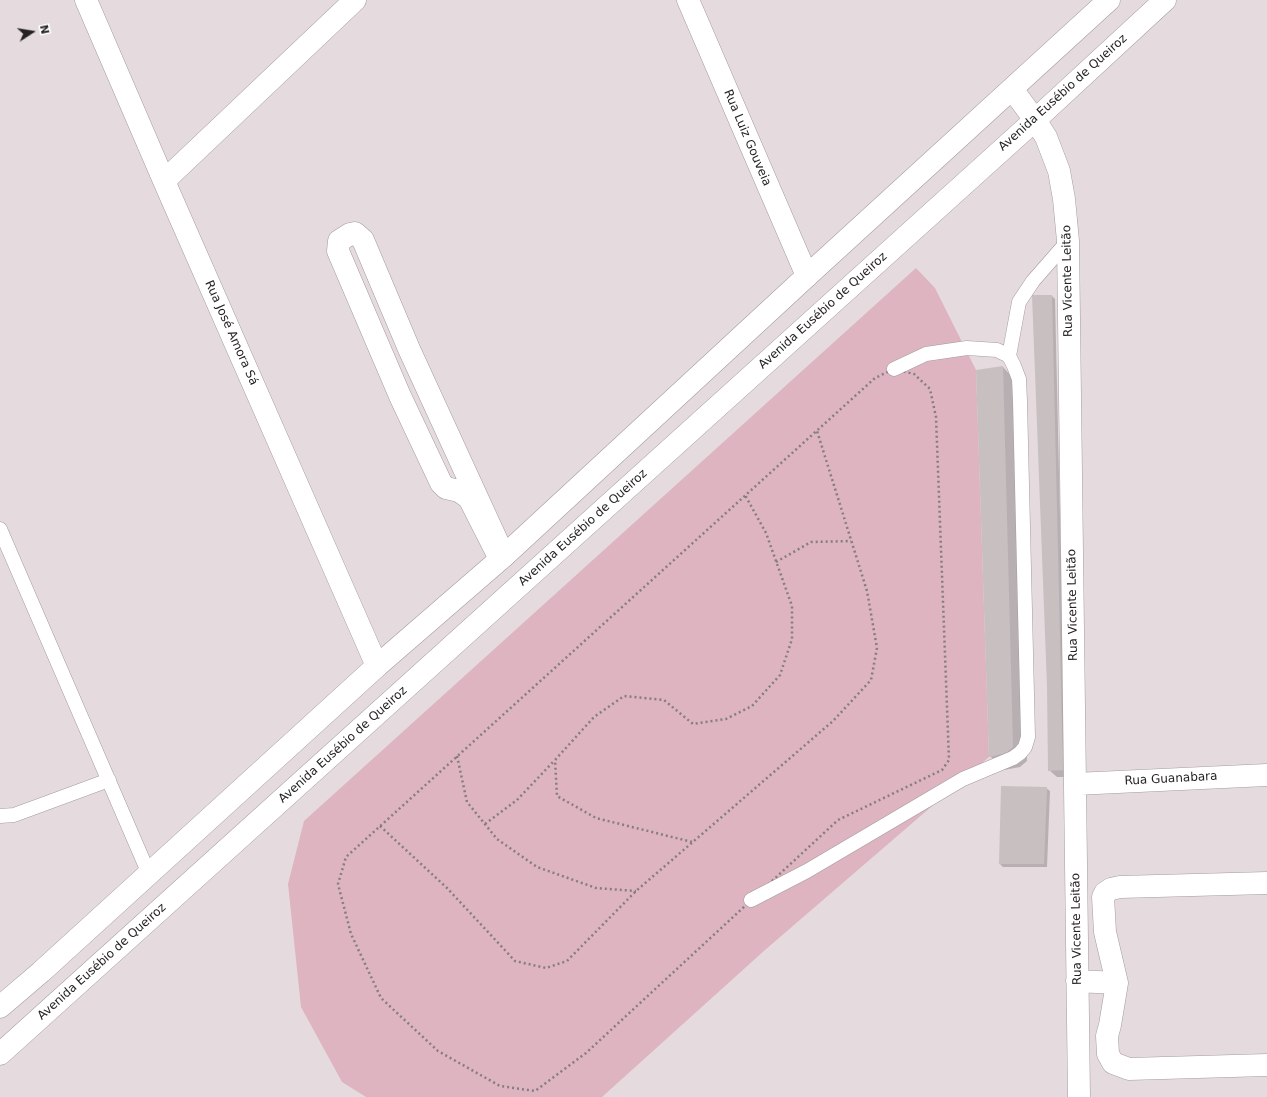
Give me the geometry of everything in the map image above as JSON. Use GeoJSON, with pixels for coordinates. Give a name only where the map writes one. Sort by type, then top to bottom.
{"type":"FeatureCollection","features":[{"type":"Feature","properties":{"kind":"street","name":"Rua José Amora Sá"},"geometry":{"type":"LineString","coordinates":[[86,0],[377,666]]}},
{"type":"Feature","properties":{"kind":"street"},"geometry":{"type":"LineString","coordinates":[[164,181],[355,0]]}},
{"type":"Feature","properties":{"kind":"street","name":"Rua Luiz Gouveia"},"geometry":{"type":"LineString","coordinates":[[688,0],[807,276]]}},
{"type":"Feature","properties":{"kind":"street"},"geometry":{"type":"LineString","coordinates":[[0,1007],[42,972],[377,666],[502,557],[1109,0]]}},
{"type":"Feature","properties":{"kind":"street","name":"Avenida Eusébio de Queiroz"},"geometry":{"type":"LineString","coordinates":[[0,1054],[1035,120],[1165,0]]}},
{"type":"Feature","properties":{"kind":"street","name":"Rua Vicente Leitão"},"geometry":{"type":"LineString","coordinates":[[1012,89],[1046,137],[1059,171],[1064,199],[1068,241],[1079,1097]]}},
{"type":"Feature","properties":{"kind":"street"},"geometry":{"type":"LineString","coordinates":[[355,233],[363,240],[409,349],[464,469],[502,557],[469,498],[459,491],[446,488],[441,484],[400,396],[338,251],[339,242],[350,234],[355,233]]}},
{"type":"Feature","properties":{"kind":"street"},"geometry":{"type":"LineString","coordinates":[[386,362],[409,349]]}},
{"type":"Feature","properties":{"kind":"street"},"geometry":{"type":"LineString","coordinates":[[400,396],[424,381]]}},
{"type":"Feature","properties":{"kind":"street"},"geometry":{"type":"LineString","coordinates":[[441,484],[464,469]]}},
{"type":"Feature","properties":{"kind":"street","name":"Rua Guanabara"},"geometry":{"type":"LineString","coordinates":[[1075,784],[1267,775]]}},
{"type":"Feature","properties":{"kind":"street"},"geometry":{"type":"LineString","coordinates":[[1267,883],[1120,887],[1111,889],[1103,896],[1105,932],[1117,983],[1107,1036],[1108,1054],[1113,1063],[1129,1069],[1267,1065]]}},
{"type":"Feature","properties":{"kind":"street"},"geometry":{"type":"LineString","coordinates":[[1077,981],[1117,983]]}},
{"type":"Feature","properties":{"kind":"lane"},"geometry":{"type":"LineString","coordinates":[[1009,356],[1019,302],[1033,281],[1068,241]]}},
{"type":"Feature","properties":{"kind":"lane"},"geometry":{"type":"LineString","coordinates":[[751,900],[807,871],[963,779],[1020,754],[1025,747],[1028,737],[1019,379],[1009,356],[997,350],[967,348],[926,354],[894,369]]}},
{"type":"Feature","properties":{"kind":"lane"},"geometry":{"type":"LineString","coordinates":[[0,529],[149,874]]}},
{"type":"Feature","properties":{"kind":"lane"},"geometry":{"type":"LineString","coordinates":[[0,816],[14,815],[109,780]]}},
{"type":"Feature","properties":{"kind":"path"},"geometry":{"type":"LineString","coordinates":[[894,369],[914,374],[930,389],[936,417],[949,760],[942,770],[838,820],[586,1053],[535,1091],[500,1086],[438,1051],[381,998],[351,934],[338,884],[346,857],[875,378],[894,369]]}},
{"type":"Feature","properties":{"kind":"path"},"geometry":{"type":"LineString","coordinates":[[380,826],[447,888],[515,961],[546,968],[567,961],[636,891],[833,721],[871,680],[877,648],[867,591],[817,431]]}},
{"type":"Feature","properties":{"kind":"path"},"geometry":{"type":"LineString","coordinates":[[485,824],[516,800],[594,717],[624,696],[664,700],[693,724],[726,719],[752,706],[780,675],[792,639],[792,606],[766,533],[746,495]]}},
{"type":"Feature","properties":{"kind":"path"},"geometry":{"type":"LineString","coordinates":[[776,562],[811,542],[852,541]]}},
{"type":"Feature","properties":{"kind":"path"},"geometry":{"type":"LineString","coordinates":[[457,756],[467,802],[497,839],[537,867],[596,888],[636,891]]}},
{"type":"Feature","properties":{"kind":"path"},"geometry":{"type":"LineString","coordinates":[[555,760],[556,796],[596,818],[692,842]]}},
{"type":"Feature","properties":{"kind":"shaded area"},"geometry":{"type":"Polygon","coordinates":[[[916,268],[935,288],[976,370],[989,757],[765,950],[602,1097],[366,1097],[342,1082],[301,1007],[288,884],[304,821],[916,268]]]}},
{"type":"Feature","properties":{"kind":"building"},"geometry":{"type":"Polygon","coordinates":[[[1032,295],[1052,295],[1063,770],[1048,771],[1047,686],[1032,295]]]}},
{"type":"Feature","properties":{"kind":"building"},"geometry":{"type":"Polygon","coordinates":[[[1003,366],[1013,747],[1006,753],[989,757],[976,370],[1003,366]]]}},
{"type":"Feature","properties":{"kind":"building"},"geometry":{"type":"Polygon","coordinates":[[[1001,786],[1047,787],[1044,864],[999,864],[1001,786]]]}}]}
